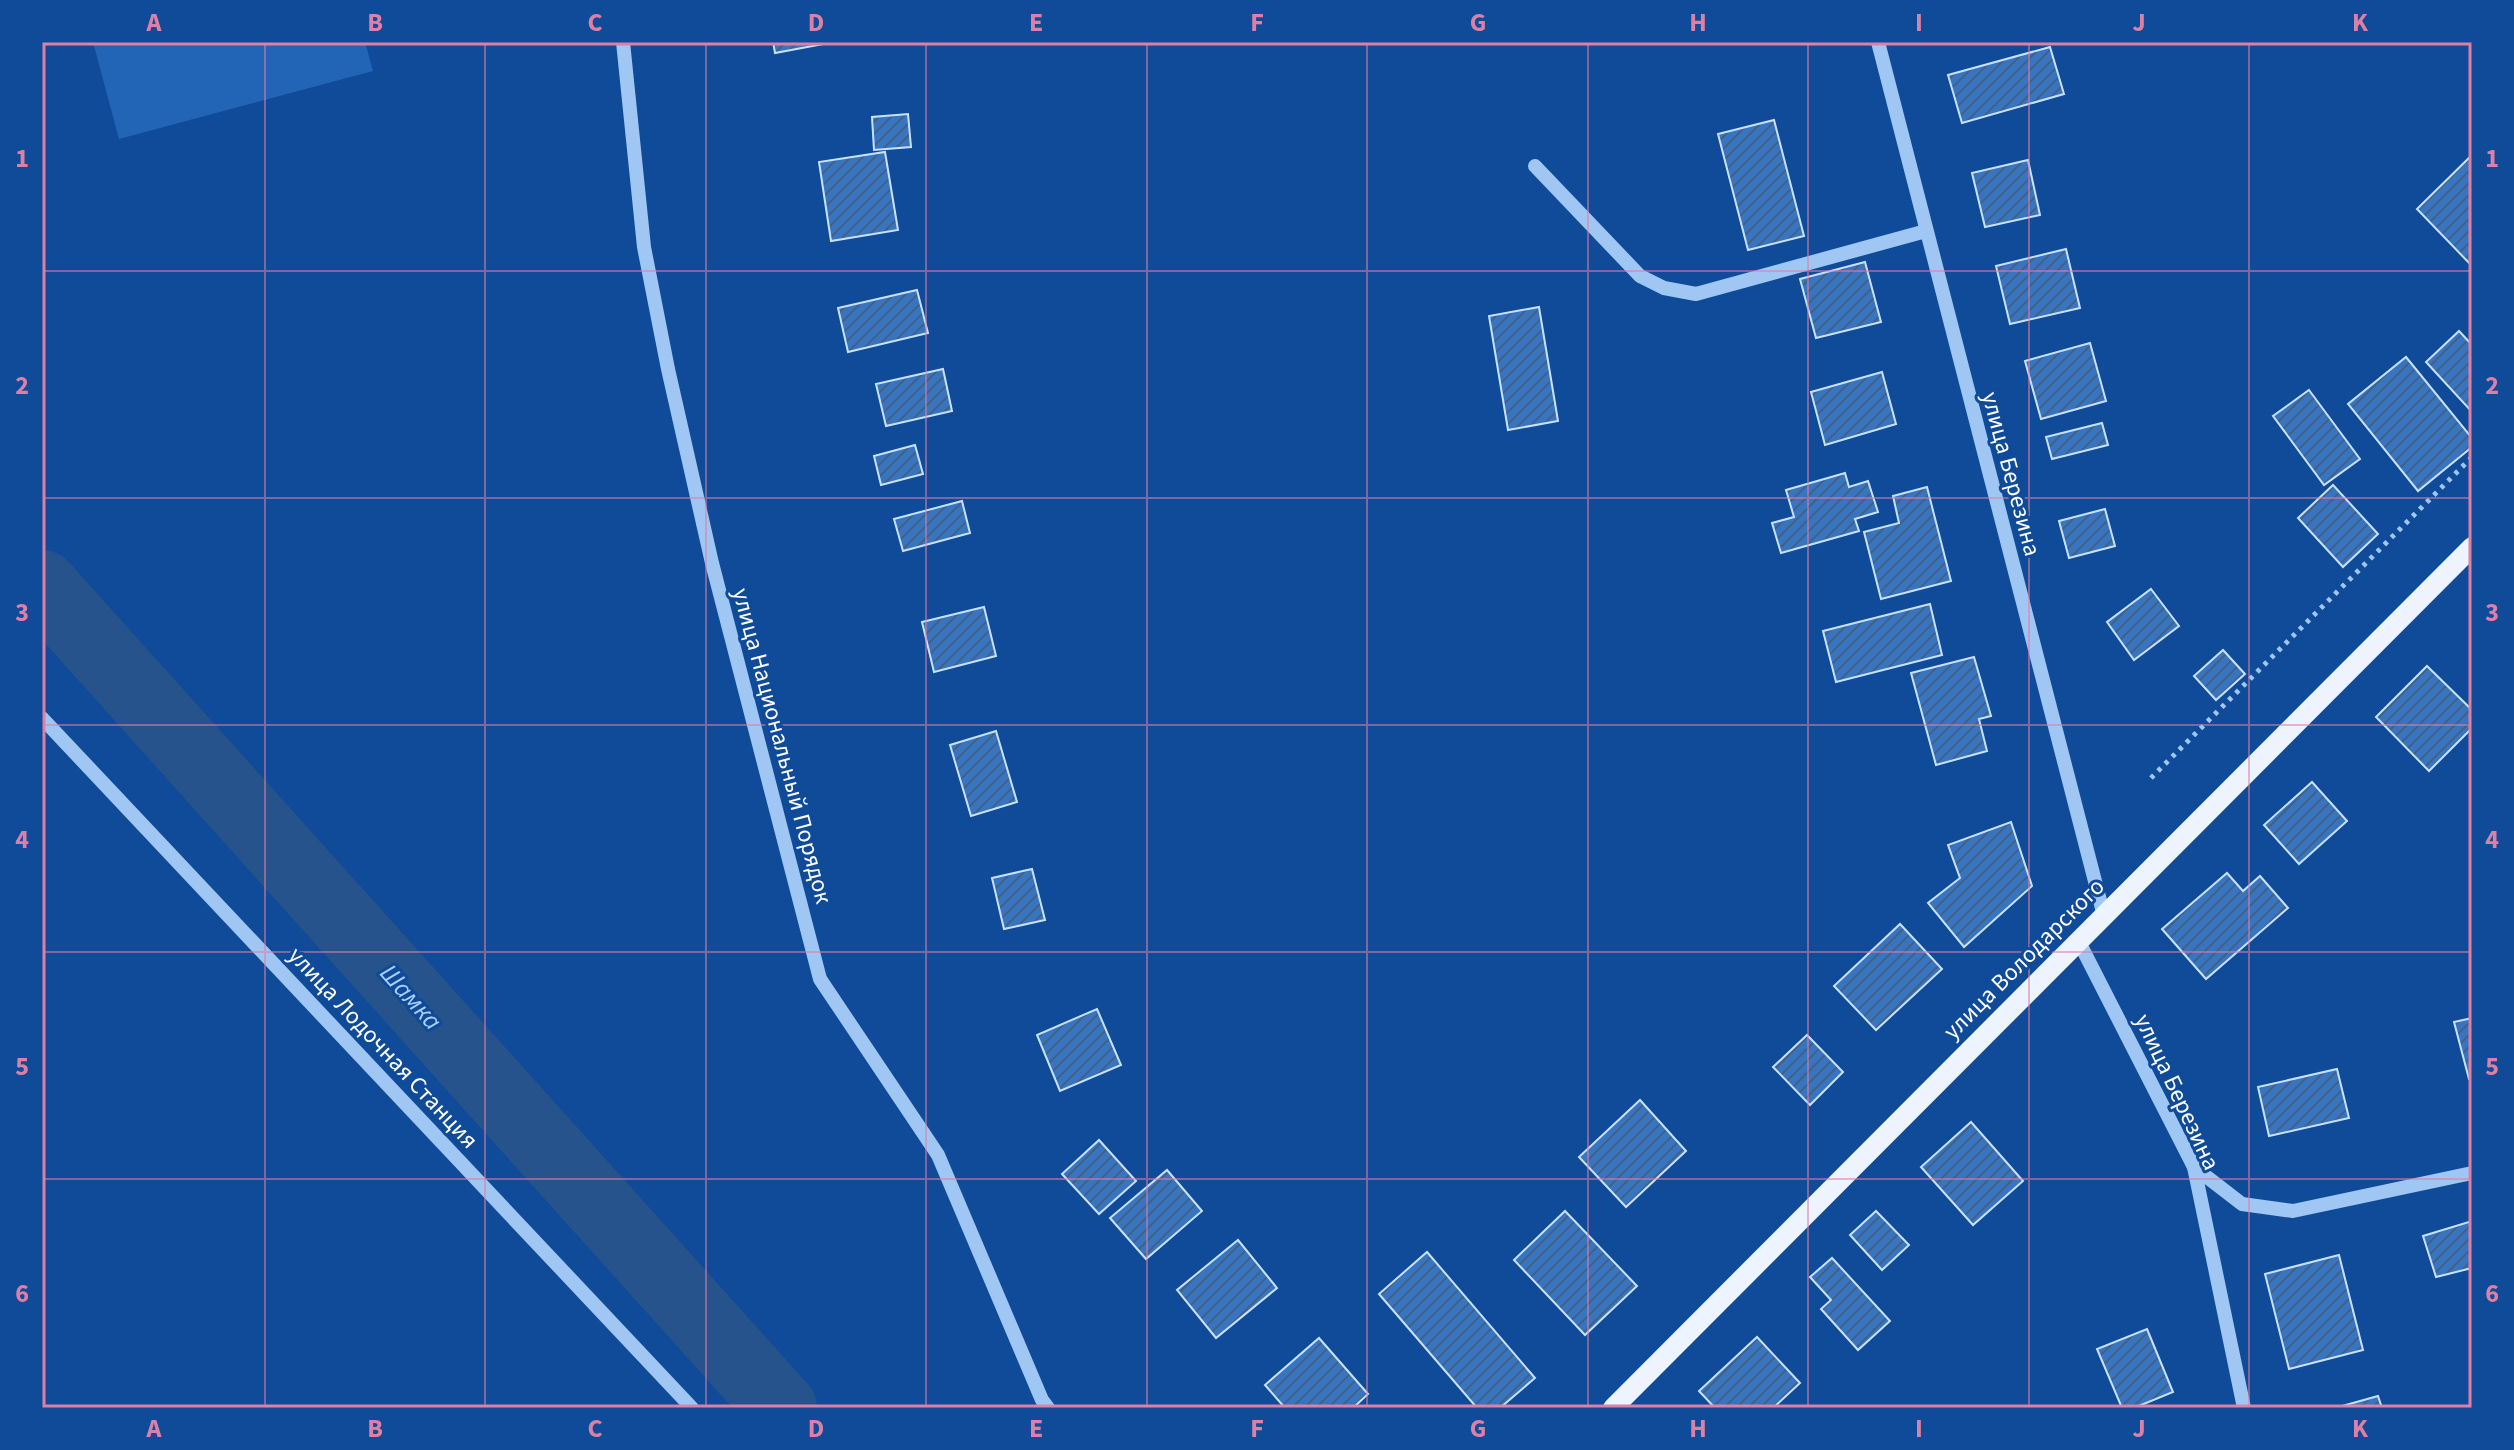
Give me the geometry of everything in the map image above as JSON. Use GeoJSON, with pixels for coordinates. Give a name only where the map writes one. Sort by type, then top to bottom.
{"type":"FeatureCollection","features":[{"type":"Feature","properties":{"kind":"main road","name":"улица Володарского"},"geometry":{"type":"LineString","coordinates":[[1613,1408],[2472,547]]}},
{"type":"Feature","properties":{"kind":"street","name":"улица Национальный Порядок"},"geometry":{"type":"LineString","coordinates":[[623,42],[644,247],[668,369],[712,563],[820,979],[938,1155],[1048,1408]]}},
{"type":"Feature","properties":{"kind":"street","name":"улица Березина"},"geometry":{"type":"LineString","coordinates":[[1878,42],[2104,916]]}},
{"type":"Feature","properties":{"kind":"street"},"geometry":{"type":"LineString","coordinates":[[1535,166],[1640,276],[1664,288],[1696,294],[1926,231]]}},
{"type":"Feature","properties":{"kind":"street","name":"улица Лодочная Станция"},"geometry":{"type":"LineString","coordinates":[[42,718],[692,1408]]}},
{"type":"Feature","properties":{"kind":"street","name":"улица Березина"},"geometry":{"type":"LineString","coordinates":[[2079,942],[2194,1167],[2244,1408]]}},
{"type":"Feature","properties":{"kind":"street"},"geometry":{"type":"LineString","coordinates":[[2194,1167],[2242,1204],[2293,1211],[2472,1173]]}},
{"type":"Feature","properties":{"kind":"path"},"geometry":{"type":"LineString","coordinates":[[2151,778],[2472,457]]}},
{"type":"Feature","properties":{"kind":"shaded area"},"geometry":{"type":"Polygon","coordinates":[[[93,42],[365,42],[373,71],[119,139],[93,42]]]}},
{"type":"Feature","properties":{"kind":"building"},"geometry":{"type":"Polygon","coordinates":[[[773,42],[829,42],[829,43],[775,53],[773,42]]]}},
{"type":"Feature","properties":{"kind":"building"},"geometry":{"type":"Polygon","coordinates":[[[2050,47],[2064,94],[1962,123],[1948,75],[2050,47]]]}},
{"type":"Feature","properties":{"kind":"building"},"geometry":{"type":"Polygon","coordinates":[[[908,114],[911,147],[874,150],[872,117],[908,114]]]}},
{"type":"Feature","properties":{"kind":"building"},"geometry":{"type":"Polygon","coordinates":[[[1774,120],[1804,236],[1748,250],[1718,134],[1774,120]]]}},
{"type":"Feature","properties":{"kind":"building"},"geometry":{"type":"Polygon","coordinates":[[[885,152],[898,230],[831,241],[819,162],[885,152]]]}},
{"type":"Feature","properties":{"kind":"building"},"geometry":{"type":"Polygon","coordinates":[[[2472,155],[2472,266],[2417,209],[2472,155]]]}},
{"type":"Feature","properties":{"kind":"building"},"geometry":{"type":"Polygon","coordinates":[[[2028,160],[2040,215],[1985,227],[1972,173],[2028,160]]]}},
{"type":"Feature","properties":{"kind":"building"},"geometry":{"type":"Polygon","coordinates":[[[2066,249],[2080,308],[2010,324],[1996,266],[2066,249]]]}},
{"type":"Feature","properties":{"kind":"building"},"geometry":{"type":"Polygon","coordinates":[[[1865,262],[1881,322],[1816,338],[1800,279],[1865,262]]]}},
{"type":"Feature","properties":{"kind":"building"},"geometry":{"type":"Polygon","coordinates":[[[917,290],[928,333],[848,352],[838,308],[917,290]]]}},
{"type":"Feature","properties":{"kind":"building"},"geometry":{"type":"Polygon","coordinates":[[[1539,307],[1558,421],[1508,430],[1489,316],[1539,307]]]}},
{"type":"Feature","properties":{"kind":"building"},"geometry":{"type":"Polygon","coordinates":[[[2459,331],[2472,345],[2472,412],[2426,362],[2459,331]]]}},
{"type":"Feature","properties":{"kind":"building"},"geometry":{"type":"Polygon","coordinates":[[[2090,343],[2106,401],[2041,419],[2025,361],[2090,343]]]}},
{"type":"Feature","properties":{"kind":"building"},"geometry":{"type":"Polygon","coordinates":[[[2406,357],[2472,438],[2472,447],[2418,491],[2348,404],[2406,357]]]}},
{"type":"Feature","properties":{"kind":"building"},"geometry":{"type":"Polygon","coordinates":[[[943,369],[952,411],[886,426],[876,384],[943,369]]]}},
{"type":"Feature","properties":{"kind":"building"},"geometry":{"type":"Polygon","coordinates":[[[1882,372],[1896,424],[1825,445],[1811,392],[1882,372]]]}},
{"type":"Feature","properties":{"kind":"building"},"geometry":{"type":"Polygon","coordinates":[[[2309,390],[2360,459],[2324,485],[2273,416],[2309,390]]]}},
{"type":"Feature","properties":{"kind":"building"},"geometry":{"type":"Polygon","coordinates":[[[2102,423],[2108,445],[2052,459],[2046,437],[2102,423]]]}},
{"type":"Feature","properties":{"kind":"building"},"geometry":{"type":"Polygon","coordinates":[[[915,445],[923,474],[881,485],[874,456],[915,445]]]}},
{"type":"Feature","properties":{"kind":"building"},"geometry":{"type":"Polygon","coordinates":[[[1845,473],[1849,487],[1868,481],[1878,512],[1855,519],[1859,531],[1781,553],[1772,523],[1794,517],[1786,490],[1845,473]]]}},
{"type":"Feature","properties":{"kind":"building"},"geometry":{"type":"Polygon","coordinates":[[[2333,485],[2378,534],[2343,567],[2298,518],[2333,485]]]}},
{"type":"Feature","properties":{"kind":"building"},"geometry":{"type":"Polygon","coordinates":[[[1927,487],[1951,581],[1881,599],[1864,532],[1899,523],[1893,496],[1927,487]]]}},
{"type":"Feature","properties":{"kind":"building"},"geometry":{"type":"Polygon","coordinates":[[[962,501],[970,533],[903,551],[894,519],[962,501]]]}},
{"type":"Feature","properties":{"kind":"building"},"geometry":{"type":"Polygon","coordinates":[[[2105,509],[2115,546],[2069,558],[2059,521],[2105,509]]]}},
{"type":"Feature","properties":{"kind":"building"},"geometry":{"type":"Polygon","coordinates":[[[2151,589],[2179,626],[2134,660],[2107,622],[2151,589]]]}},
{"type":"Feature","properties":{"kind":"building"},"geometry":{"type":"Polygon","coordinates":[[[1930,604],[1942,655],[1836,682],[1823,631],[1930,604]]]}},
{"type":"Feature","properties":{"kind":"building"},"geometry":{"type":"Polygon","coordinates":[[[984,607],[996,656],[934,672],[922,622],[984,607]]]}},
{"type":"Feature","properties":{"kind":"building"},"geometry":{"type":"Polygon","coordinates":[[[2223,650],[2245,674],[2216,700],[2194,676],[2223,650]]]}},
{"type":"Feature","properties":{"kind":"building"},"geometry":{"type":"Polygon","coordinates":[[[1974,657],[1991,716],[1979,719],[1987,751],[1936,765],[1911,673],[1974,657]]]}},
{"type":"Feature","properties":{"kind":"building"},"geometry":{"type":"Polygon","coordinates":[[[2427,666],[2472,710],[2472,728],[2429,771],[2376,717],[2427,666]]]}},
{"type":"Feature","properties":{"kind":"building"},"geometry":{"type":"Polygon","coordinates":[[[996,731],[1017,802],[971,816],[950,745],[996,731]]]}},
{"type":"Feature","properties":{"kind":"building"},"geometry":{"type":"Polygon","coordinates":[[[2312,782],[2347,821],[2299,864],[2264,825],[2312,782]]]}},
{"type":"Feature","properties":{"kind":"building"},"geometry":{"type":"Polygon","coordinates":[[[2011,822],[2032,886],[1964,947],[1928,903],[1960,878],[1948,845],[2011,822]]]}},
{"type":"Feature","properties":{"kind":"building"},"geometry":{"type":"Polygon","coordinates":[[[1032,869],[1045,920],[1004,929],[992,878],[1032,869]]]}},
{"type":"Feature","properties":{"kind":"building"},"geometry":{"type":"Polygon","coordinates":[[[2227,873],[2243,891],[2260,876],[2288,908],[2206,979],[2162,929],[2227,873]]]}},
{"type":"Feature","properties":{"kind":"building"},"geometry":{"type":"Polygon","coordinates":[[[1900,924],[1942,969],[1876,1030],[1834,986],[1900,924]]]}},
{"type":"Feature","properties":{"kind":"building"},"geometry":{"type":"Polygon","coordinates":[[[1097,1009],[1121,1065],[1060,1091],[1037,1035],[1097,1009]]]}},
{"type":"Feature","properties":{"kind":"building"},"geometry":{"type":"Polygon","coordinates":[[[2472,1018],[2472,1079],[2469,1079],[2454,1022],[2472,1018]]]}},
{"type":"Feature","properties":{"kind":"building"},"geometry":{"type":"Polygon","coordinates":[[[1807,1035],[1843,1072],[1810,1105],[1773,1067],[1807,1035]]]}},
{"type":"Feature","properties":{"kind":"building"},"geometry":{"type":"Polygon","coordinates":[[[2337,1069],[2349,1118],[2269,1136],[2258,1087],[2337,1069]]]}},
{"type":"Feature","properties":{"kind":"building"},"geometry":{"type":"Polygon","coordinates":[[[1640,1100],[1686,1151],[1626,1207],[1579,1157],[1640,1100]]]}},
{"type":"Feature","properties":{"kind":"building"},"geometry":{"type":"Polygon","coordinates":[[[1971,1122],[2023,1181],[1973,1225],[1921,1167],[1971,1122]]]}},
{"type":"Feature","properties":{"kind":"building"},"geometry":{"type":"Polygon","coordinates":[[[1099,1140],[1136,1181],[1099,1214],[1062,1174],[1099,1140]]]}},
{"type":"Feature","properties":{"kind":"building"},"geometry":{"type":"Polygon","coordinates":[[[1167,1170],[1202,1211],[1146,1259],[1110,1218],[1167,1170]]]}},
{"type":"Feature","properties":{"kind":"building"},"geometry":{"type":"Polygon","coordinates":[[[1565,1211],[1637,1286],[1585,1335],[1514,1260],[1565,1211]]]}},
{"type":"Feature","properties":{"kind":"building"},"geometry":{"type":"Polygon","coordinates":[[[1876,1211],[1909,1245],[1882,1270],[1850,1235],[1876,1211]]]}},
{"type":"Feature","properties":{"kind":"building"},"geometry":{"type":"Polygon","coordinates":[[[2472,1221],[2472,1268],[2436,1277],[2423,1236],[2472,1221]]]}},
{"type":"Feature","properties":{"kind":"building"},"geometry":{"type":"Polygon","coordinates":[[[1238,1240],[1277,1288],[1216,1338],[1177,1290],[1238,1240]]]}},
{"type":"Feature","properties":{"kind":"building"},"geometry":{"type":"Polygon","coordinates":[[[1427,1252],[1535,1378],[1500,1408],[1477,1408],[1379,1294],[1427,1252]]]}},
{"type":"Feature","properties":{"kind":"building"},"geometry":{"type":"Polygon","coordinates":[[[2339,1255],[2363,1350],[2289,1369],[2265,1274],[2339,1255]]]}},
{"type":"Feature","properties":{"kind":"building"},"geometry":{"type":"Polygon","coordinates":[[[1832,1258],[1890,1321],[1858,1350],[1821,1309],[1831,1300],[1810,1277],[1832,1258]]]}},
{"type":"Feature","properties":{"kind":"building"},"geometry":{"type":"Polygon","coordinates":[[[2147,1329],[2173,1392],[2134,1408],[2122,1408],[2097,1349],[2147,1329]]]}},
{"type":"Feature","properties":{"kind":"building"},"geometry":{"type":"Polygon","coordinates":[[[1757,1337],[1800,1383],[1773,1408],[1715,1408],[1699,1391],[1757,1337]]]}},
{"type":"Feature","properties":{"kind":"building"},"geometry":{"type":"Polygon","coordinates":[[[1319,1338],[1368,1394],[1353,1408],[1285,1408],[1265,1385],[1319,1338]]]}},
{"type":"Feature","properties":{"kind":"building"},"geometry":{"type":"Polygon","coordinates":[[[2378,1396],[2382,1408],[2335,1408],[2378,1396]]]}},
{"type":"Feature","properties":{"kind":"waterway","name":"Шамка"},"geometry":{"type":"LineString","coordinates":[[42,586],[781,1408]]}}]}
